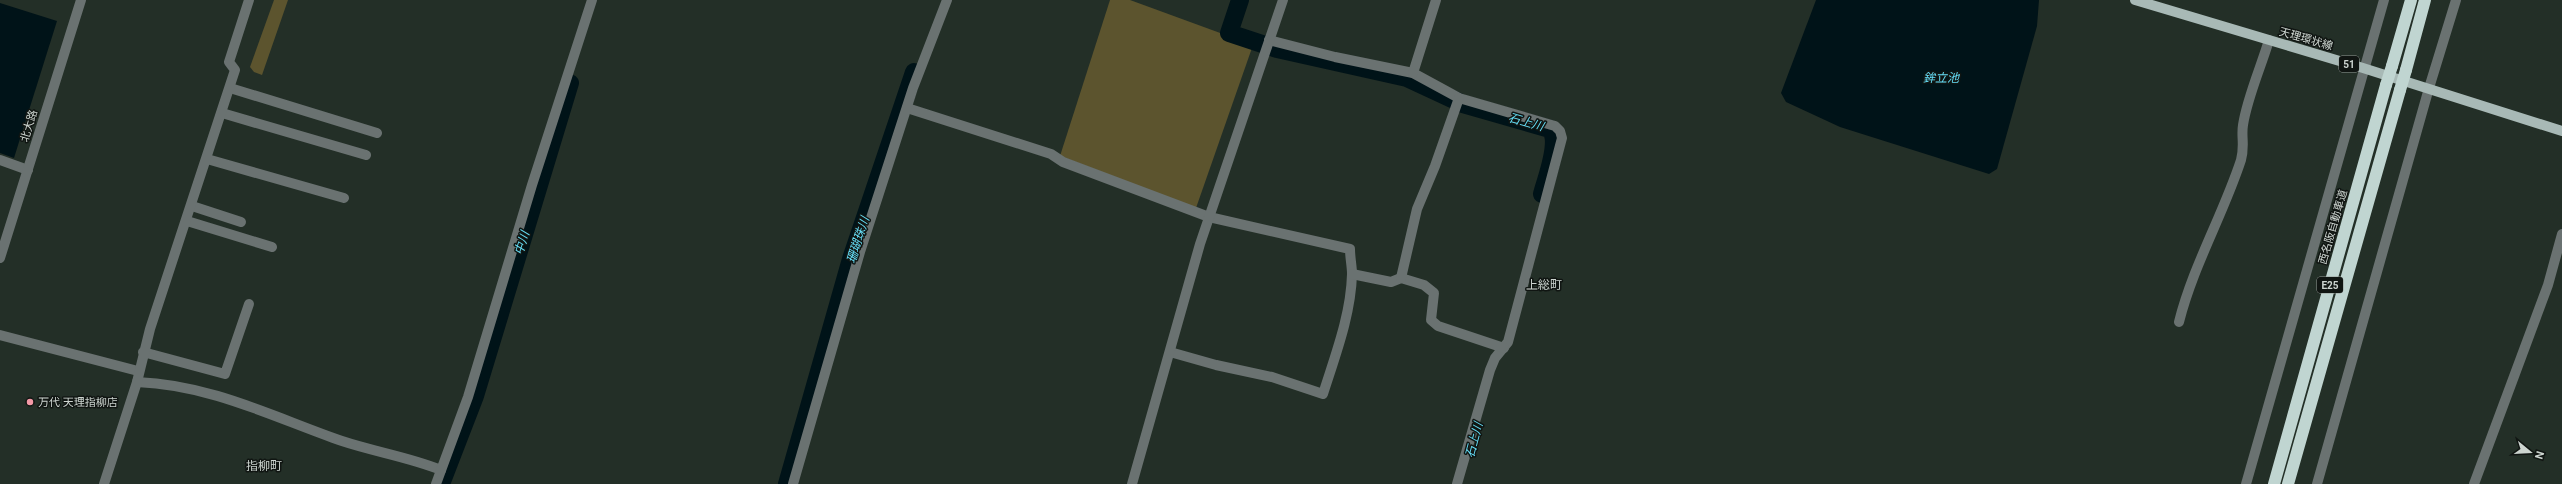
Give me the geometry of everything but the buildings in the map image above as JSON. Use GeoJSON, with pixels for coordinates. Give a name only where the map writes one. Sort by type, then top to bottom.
{"type":"FeatureCollection","features":[{"type":"Feature","properties":{"kind":"highway"},"geometry":{"type":"LineString","coordinates":[[2404,0],[2406,18]]}},
{"type":"Feature","properties":{"kind":"highway","name":"西名阪自動車道"},"geometry":{"type":"LineString","coordinates":[[2274,484],[2411,0]]}},
{"type":"Feature","properties":{"kind":"highway","name":"E25"},"geometry":{"type":"LineString","coordinates":[[2288,484],[2425,0]]}},
{"type":"Feature","properties":{"kind":"main road","name":"天理環状線"},"geometry":{"type":"LineString","coordinates":[[2135,0],[2363,68],[2562,131]]}},
{"type":"Feature","properties":{"kind":"street","name":"北大路"},"geometry":{"type":"LineString","coordinates":[[0,258],[81,0]]}},
{"type":"Feature","properties":{"kind":"street"},"geometry":{"type":"LineString","coordinates":[[104,484],[137,382],[138,370],[230,88],[235,70],[229,62],[249,0]]}},
{"type":"Feature","properties":{"kind":"street"},"geometry":{"type":"LineString","coordinates":[[436,484],[468,397],[592,0]]}},
{"type":"Feature","properties":{"kind":"street"},"geometry":{"type":"LineString","coordinates":[[793,484],[860,252],[907,108],[947,0]]}},
{"type":"Feature","properties":{"kind":"street"},"geometry":{"type":"LineString","coordinates":[[1132,484],[1209,217],[1283,0]]}},
{"type":"Feature","properties":{"kind":"street"},"geometry":{"type":"LineString","coordinates":[[1413,73],[1436,0]]}},
{"type":"Feature","properties":{"kind":"street"},"geometry":{"type":"LineString","coordinates":[[2246,484],[2363,68],[2384,0]]}},
{"type":"Feature","properties":{"kind":"street"},"geometry":{"type":"LineString","coordinates":[[2317,484],[2428,88],[2456,0]]}},
{"type":"Feature","properties":{"kind":"street"},"geometry":{"type":"LineString","coordinates":[[1269,40],[1335,58],[1413,73],[1457,102],[1555,126],[1560,131],[1562,138],[1508,342],[1495,358],[1457,484]]}},
{"type":"Feature","properties":{"kind":"street"},"geometry":{"type":"LineString","coordinates":[[2179,322],[2210,234],[2224,207],[2241,160],[2245,145],[2242,126],[2269,40]]}},
{"type":"Feature","properties":{"kind":"street"},"geometry":{"type":"LineString","coordinates":[[230,88],[377,133]]}},
{"type":"Feature","properties":{"kind":"street"},"geometry":{"type":"LineString","coordinates":[[1401,278],[1417,209],[1435,166],[1457,102]]}},
{"type":"Feature","properties":{"kind":"street"},"geometry":{"type":"LineString","coordinates":[[907,108],[1051,154],[1063,162],[1209,217],[1350,249],[1352,274],[1343,329],[1323,394],[1272,377],[1170,352]]}},
{"type":"Feature","properties":{"kind":"street"},"geometry":{"type":"LineString","coordinates":[[222,112],[366,155]]}},
{"type":"Feature","properties":{"kind":"street"},"geometry":{"type":"LineString","coordinates":[[207,159],[344,198]]}},
{"type":"Feature","properties":{"kind":"street"},"geometry":{"type":"LineString","coordinates":[[0,160],[28,170]]}},
{"type":"Feature","properties":{"kind":"street"},"geometry":{"type":"LineString","coordinates":[[192,206],[241,222]]}},
{"type":"Feature","properties":{"kind":"street"},"geometry":{"type":"LineString","coordinates":[[187,221],[272,247]]}},
{"type":"Feature","properties":{"kind":"street"},"geometry":{"type":"LineString","coordinates":[[2474,484],[2548,285],[2562,234]]}},
{"type":"Feature","properties":{"kind":"street"},"geometry":{"type":"LineString","coordinates":[[1352,274],[1391,282],[1401,278],[1424,285],[1434,293],[1432,320],[1438,326],[1504,348]]}},
{"type":"Feature","properties":{"kind":"street"},"geometry":{"type":"LineString","coordinates":[[144,352],[225,374],[249,304]]}},
{"type":"Feature","properties":{"kind":"street"},"geometry":{"type":"LineString","coordinates":[[0,336],[138,370]]}},
{"type":"Feature","properties":{"kind":"street"},"geometry":{"type":"LineString","coordinates":[[137,382],[167,383],[219,396],[269,411],[343,441],[423,463],[441,470]]}},
{"type":"Feature","properties":{"kind":"shaded area"},"geometry":{"type":"Polygon","coordinates":[[[274,0],[288,0],[262,75],[254,72],[250,67],[274,0]]]}},
{"type":"Feature","properties":{"kind":"shaded area"},"geometry":{"type":"Polygon","coordinates":[[[1110,0],[1130,0],[1253,45],[1196,208],[1060,156],[1110,0]]]}},
{"type":"Feature","properties":{"kind":"water","name":"鉾立池"},"geometry":{"type":"Polygon","coordinates":[[[1816,0],[2039,0],[2037,26],[1997,169],[1989,174],[1840,127],[1786,102],[1781,93],[1816,0]]]}},
{"type":"Feature","properties":{"kind":"water"},"geometry":{"type":"Polygon","coordinates":[[[0,3],[57,21],[14,158],[0,153],[0,3]]]}},
{"type":"Feature","properties":{"kind":"waterway","name":"石上川"},"geometry":{"type":"LineString","coordinates":[[1240,0],[1229,33],[1277,49],[1407,78],[1463,104],[1550,129],[1554,142],[1552,160],[1542,194]]}},
{"type":"Feature","properties":{"kind":"waterway","name":"珊瑚珠川"},"geometry":{"type":"LineString","coordinates":[[787,484],[851,259],[914,72]]}},
{"type":"Feature","properties":{"kind":"waterway","name":"中川"},"geometry":{"type":"LineString","coordinates":[[441,484],[475,396],[570,83]]}},
{"type":"Feature","properties":{"kind":"place","name":"万代 天理指柳店"},"geometry":{"type":"Point","coordinates":[30,402]}},
{"type":"Feature","properties":{"kind":"district","name":"上総町"},"geometry":{"type":"Point","coordinates":[1544,285]}},
{"type":"Feature","properties":{"kind":"district","name":"指柳町"},"geometry":{"type":"Point","coordinates":[264,466]}}]}
